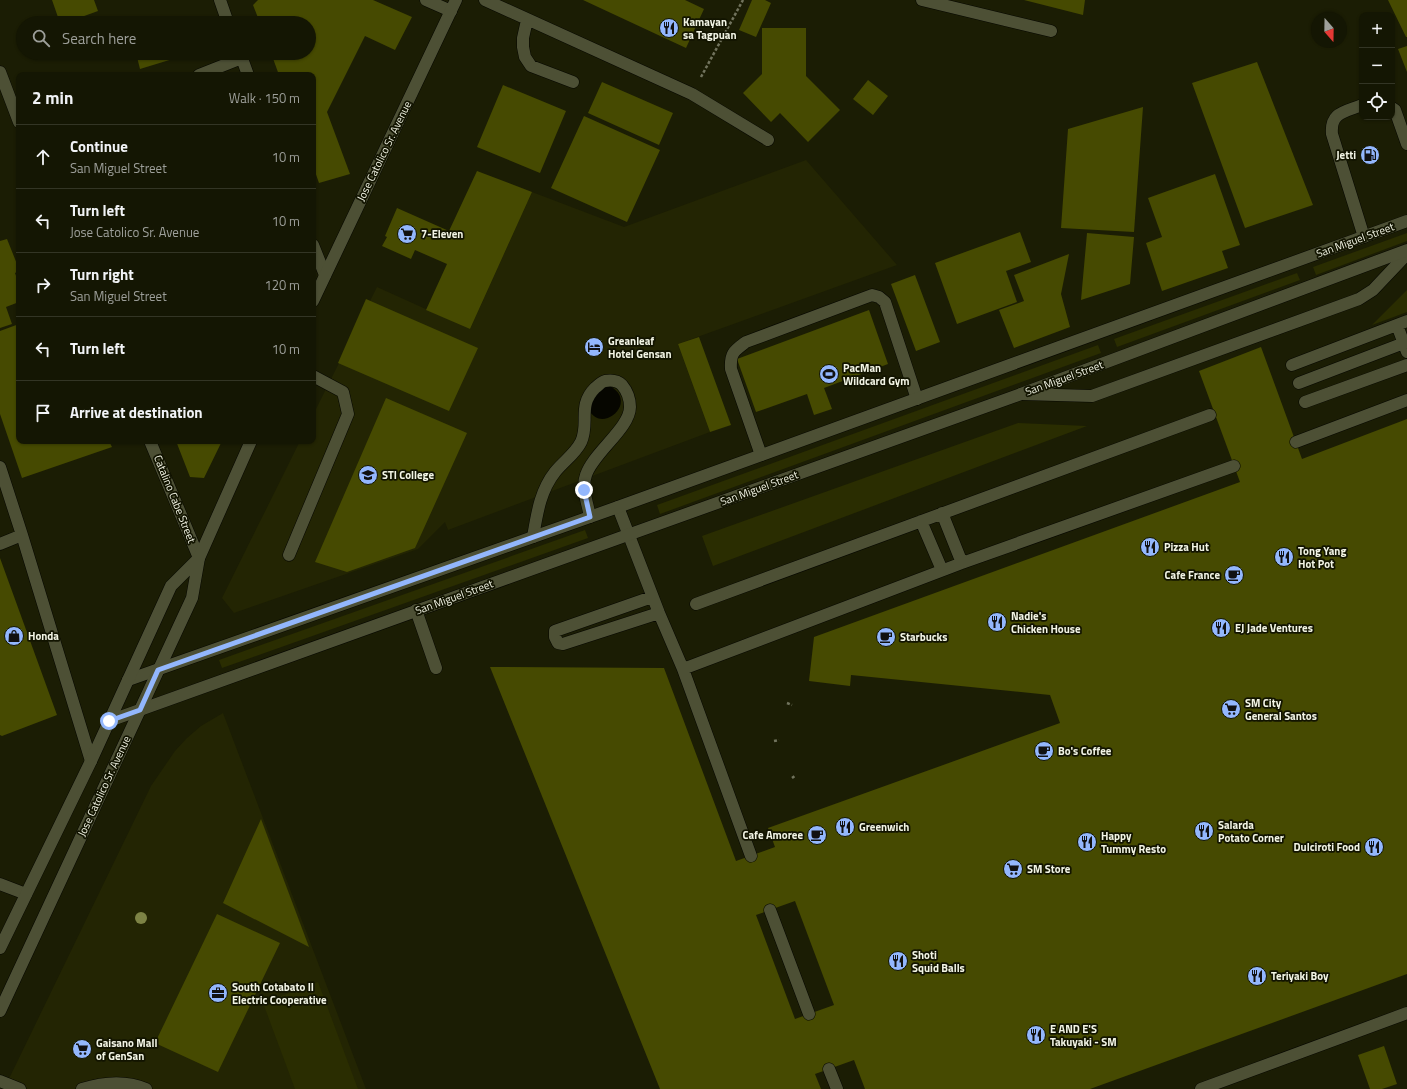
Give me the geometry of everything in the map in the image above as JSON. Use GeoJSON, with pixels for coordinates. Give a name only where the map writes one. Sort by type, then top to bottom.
{"type":"FeatureCollection","features":[{"type":"Feature","properties":{"kind":"street"},"geometry":{"type":"LineString","coordinates":[[220,0],[226,16]]}},
{"type":"Feature","properties":{"kind":"street"},"geometry":{"type":"LineString","coordinates":[[426,0],[451,11]]}},
{"type":"Feature","properties":{"kind":"street","name":"Jose Catolico Sr. Avenue"},"geometry":{"type":"LineString","coordinates":[[316,294],[456,0]]}},
{"type":"Feature","properties":{"kind":"street"},"geometry":{"type":"LineString","coordinates":[[485,0],[692,94],[768,140]]}},
{"type":"Feature","properties":{"kind":"street"},"geometry":{"type":"LineString","coordinates":[[922,0],[1051,31]]}},
{"type":"Feature","properties":{"kind":"street"},"geometry":{"type":"LineString","coordinates":[[527,20],[523,38],[523,47],[525,57],[531,66],[574,82]]}},
{"type":"Feature","properties":{"kind":"street"},"geometry":{"type":"LineString","coordinates":[[206,72],[232,60]]}},
{"type":"Feature","properties":{"kind":"street"},"geometry":{"type":"LineString","coordinates":[[242,60],[247,72]]}},
{"type":"Feature","properties":{"kind":"street"},"geometry":{"type":"LineString","coordinates":[[0,72],[16,114]]}},
{"type":"Feature","properties":{"kind":"street"},"geometry":{"type":"LineString","coordinates":[[1359,106],[1341,113],[1335,118],[1331,125],[1332,134],[1364,237]]}},
{"type":"Feature","properties":{"kind":"street"},"geometry":{"type":"LineString","coordinates":[[1395,110],[1407,144]]}},
{"type":"Feature","properties":{"kind":"street","name":"San Miguel Street"},"geometry":{"type":"LineString","coordinates":[[128,680],[761,456],[1407,221]]}},
{"type":"Feature","properties":{"kind":"street","name":"San Miguel Street"},"geometry":{"type":"LineString","coordinates":[[109,721],[1021,394],[1407,250]]}},
{"type":"Feature","properties":{"kind":"street"},"geometry":{"type":"LineString","coordinates":[[316,252],[325,275]]}},
{"type":"Feature","properties":{"kind":"street"},"geometry":{"type":"LineString","coordinates":[[1021,394],[1092,396],[1359,299],[1373,290],[1407,254]]}},
{"type":"Feature","properties":{"kind":"street"},"geometry":{"type":"LineString","coordinates":[[761,456],[731,369],[731,360],[734,351],[746,342],[872,295],[879,297],[885,302],[917,399]]}},
{"type":"Feature","properties":{"kind":"street"},"geometry":{"type":"LineString","coordinates":[[1292,365],[1402,323],[1405,348],[1299,382]]}},
{"type":"Feature","properties":{"kind":"street"},"geometry":{"type":"LineString","coordinates":[[1305,402],[1407,365]]}},
{"type":"Feature","properties":{"kind":"street"},"geometry":{"type":"LineString","coordinates":[[289,555],[348,414],[343,392],[316,378]]}},
{"type":"Feature","properties":{"kind":"street"},"geometry":{"type":"LineString","coordinates":[[533,537],[539,506],[546,486],[555,472],[575,451],[582,440],[587,398],[590,393],[602,382],[610,380],[619,382],[625,389],[629,397],[630,409],[621,428],[600,452],[585,476],[584,490],[590,517]]}},
{"type":"Feature","properties":{"kind":"street"},"geometry":{"type":"LineString","coordinates":[[1296,442],[1407,400]]}},
{"type":"Feature","properties":{"kind":"street"},"geometry":{"type":"LineString","coordinates":[[696,604],[1210,415]]}},
{"type":"Feature","properties":{"kind":"street","name":"Catalino Cabe Street"},"geometry":{"type":"LineString","coordinates":[[151,444],[199,558]]}},
{"type":"Feature","properties":{"kind":"street","name":"Jose Catolico Sr. Avenue"},"geometry":{"type":"LineString","coordinates":[[0,1011],[192,598],[199,558],[250,444]]}},
{"type":"Feature","properties":{"kind":"street"},"geometry":{"type":"LineString","coordinates":[[683,669],[942,570],[1234,466]]}},
{"type":"Feature","properties":{"kind":"street"},"geometry":{"type":"LineString","coordinates":[[0,468],[22,535],[91,762]]}},
{"type":"Feature","properties":{"kind":"street"},"geometry":{"type":"LineString","coordinates":[[618,507],[652,597],[683,669],[751,856]]}},
{"type":"Feature","properties":{"kind":"street"},"geometry":{"type":"LineString","coordinates":[[942,513],[962,563]]}},
{"type":"Feature","properties":{"kind":"street"},"geometry":{"type":"LineString","coordinates":[[921,521],[942,570]]}},
{"type":"Feature","properties":{"kind":"street"},"geometry":{"type":"LineString","coordinates":[[0,544],[22,535]]}},
{"type":"Feature","properties":{"kind":"street","name":"Jose Catolico Sr. Avenue"},"geometry":{"type":"LineString","coordinates":[[0,948],[91,762],[171,586],[199,558]]}},
{"type":"Feature","properties":{"kind":"street"},"geometry":{"type":"LineString","coordinates":[[652,597],[555,631],[555,637],[558,643],[563,644],[659,613]]}},
{"type":"Feature","properties":{"kind":"street"},"geometry":{"type":"LineString","coordinates":[[416,610],[436,668]]}},
{"type":"Feature","properties":{"kind":"street"},"geometry":{"type":"LineString","coordinates":[[0,884],[26,894]]}},
{"type":"Feature","properties":{"kind":"street"},"geometry":{"type":"LineString","coordinates":[[770,910],[809,1014]]}},
{"type":"Feature","properties":{"kind":"street"},"geometry":{"type":"LineString","coordinates":[[1201,1089],[1407,1013]]}},
{"type":"Feature","properties":{"kind":"street"},"geometry":{"type":"LineString","coordinates":[[830,1069],[838,1089]]}},
{"type":"Feature","properties":{"kind":"street"},"geometry":{"type":"LineString","coordinates":[[0,1081],[20,1089]]}},
{"type":"Feature","properties":{"kind":"street"},"geometry":{"type":"LineString","coordinates":[[82,1089],[111,1083],[135,1084],[146,1089]]}},
{"type":"Feature","properties":{"kind":"path"},"geometry":{"type":"LineString","coordinates":[[692,94],[742,0]]}},
{"type":"Feature","properties":{"kind":"path"},"geometry":{"type":"LineString","coordinates":[[787,703],[792,705]]}},
{"type":"Feature","properties":{"kind":"path"},"geometry":{"type":"LineString","coordinates":[[774,741],[779,740]]}},
{"type":"Feature","properties":{"kind":"path"},"geometry":{"type":"LineString","coordinates":[[792,778],[796,775]]}},
{"type":"Feature","properties":{"kind":"shaded area","name":"Greanleaf Hotel Gensan"},"geometry":{"type":"Polygon","coordinates":[[[806,160],[897,265],[678,344],[710,432],[448,530],[445,522],[418,549],[234,613],[222,598],[299,444],[316,444],[316,409],[377,287],[470,329],[532,192],[624,227],[806,160]]]}},
{"type":"Feature","properties":{"kind":"shaded area"},"geometry":{"type":"Polygon","coordinates":[[[1407,233],[1407,241],[1316,275],[1313,267],[1407,233]]]}},
{"type":"Feature","properties":{"kind":"shaded area"},"geometry":{"type":"Polygon","coordinates":[[[1297,273],[1300,280],[1117,347],[1114,339],[1297,273]]]}},
{"type":"Feature","properties":{"kind":"shaded area"},"geometry":{"type":"Polygon","coordinates":[[[1407,290],[1407,312],[1372,325],[1407,290]]]}},
{"type":"Feature","properties":{"kind":"shaded area"},"geometry":{"type":"Polygon","coordinates":[[[1098,345],[1101,353],[660,514],[657,505],[1098,345]]]}},
{"type":"Feature","properties":{"kind":"shaded area"},"geometry":{"type":"Polygon","coordinates":[[[608,385],[617,392],[621,399],[620,407],[616,413],[609,417],[602,419],[595,417],[589,410],[588,395],[608,385]]]}},
{"type":"Feature","properties":{"kind":"shaded area"},"geometry":{"type":"Polygon","coordinates":[[[1018,423],[1087,426],[713,566],[702,536],[1018,423]]]}},
{"type":"Feature","properties":{"kind":"shaded area"},"geometry":{"type":"Polygon","coordinates":[[[585,530],[588,538],[222,668],[219,660],[585,530]]]}},
{"type":"Feature","properties":{"kind":"shaded area"},"geometry":{"type":"Polygon","coordinates":[[[223,713],[366,1089],[4,1089],[151,786],[175,751],[187,738],[201,726],[223,713]]]}},
{"type":"Feature","properties":{"kind":"shaded area"},"geometry":{"type":"Polygon","coordinates":[[[318,982],[358,1089],[295,1089],[263,1003],[318,982]]]}},
{"type":"Feature","properties":{"kind":"building"},"geometry":{"type":"Polygon","coordinates":[[[52,0],[94,0],[98,11],[84,16],[58,16],[52,0]]]}},
{"type":"Feature","properties":{"kind":"building"},"geometry":{"type":"Polygon","coordinates":[[[258,0],[373,0],[412,17],[395,50],[365,36],[327,112],[350,174],[319,183],[316,174],[316,72],[278,72],[274,60],[316,60],[316,16],[257,16],[253,5],[258,0]]]}},
{"type":"Feature","properties":{"kind":"building","name":"Kamayan sa Tagpuan"},"geometry":{"type":"Polygon","coordinates":[[[583,0],[685,0],[704,9],[686,48],[583,0]]]}},
{"type":"Feature","properties":{"kind":"building"},"geometry":{"type":"Polygon","coordinates":[[[752,0],[765,0],[771,3],[756,37],[739,30],[752,0]]]}},
{"type":"Feature","properties":{"kind":"building"},"geometry":{"type":"Polygon","coordinates":[[[1024,0],[1085,0],[1083,15],[1024,0]]]}},
{"type":"Feature","properties":{"kind":"building"},"geometry":{"type":"Polygon","coordinates":[[[1388,0],[1407,0],[1407,37],[1395,12],[1388,0]]]}},
{"type":"Feature","properties":{"kind":"building"},"geometry":{"type":"Polygon","coordinates":[[[762,28],[806,28],[806,76],[840,110],[808,142],[780,113],[771,122],[743,93],[762,74],[762,28]]]}},
{"type":"Feature","properties":{"kind":"building"},"geometry":{"type":"Polygon","coordinates":[[[1407,46],[1407,72],[1398,49],[1407,46]]]}},
{"type":"Feature","properties":{"kind":"building"},"geometry":{"type":"Polygon","coordinates":[[[138,60],[169,60],[140,69],[138,60]]]}},
{"type":"Feature","properties":{"kind":"building"},"geometry":{"type":"Polygon","coordinates":[[[1257,62],[1313,205],[1245,228],[1192,83],[1257,62]]]}},
{"type":"Feature","properties":{"kind":"building"},"geometry":{"type":"Polygon","coordinates":[[[868,80],[888,96],[873,115],[853,99],[868,80]]]}},
{"type":"Feature","properties":{"kind":"building"},"geometry":{"type":"Polygon","coordinates":[[[602,82],[673,113],[659,145],[588,113],[602,82]]]}},
{"type":"Feature","properties":{"kind":"building"},"geometry":{"type":"Polygon","coordinates":[[[503,85],[566,111],[540,173],[477,147],[503,85]]]}},
{"type":"Feature","properties":{"kind":"building"},"geometry":{"type":"Polygon","coordinates":[[[1143,107],[1134,232],[1061,228],[1068,129],[1143,107]]]}},
{"type":"Feature","properties":{"kind":"building"},"geometry":{"type":"Polygon","coordinates":[[[584,116],[660,150],[627,222],[551,188],[584,116]]]}},
{"type":"Feature","properties":{"kind":"building"},"geometry":{"type":"Polygon","coordinates":[[[477,171],[532,192],[470,329],[426,310],[447,264],[415,250],[411,259],[382,246],[387,237],[385,236],[397,208],[449,231],[477,171]]]}},
{"type":"Feature","properties":{"kind":"building"},"geometry":{"type":"Polygon","coordinates":[[[1215,174],[1240,245],[1222,251],[1228,268],[1162,291],[1146,243],[1162,237],[1148,198],[1215,174]]]}},
{"type":"Feature","properties":{"kind":"building"},"geometry":{"type":"Polygon","coordinates":[[[1020,232],[1031,262],[1006,271],[1017,302],[957,324],[935,263],[1020,232]]]}},
{"type":"Feature","properties":{"kind":"building"},"geometry":{"type":"Polygon","coordinates":[[[1087,233],[1134,237],[1130,284],[1081,300],[1087,233]]]}},
{"type":"Feature","properties":{"kind":"building"},"geometry":{"type":"Polygon","coordinates":[[[7,239],[16,262],[16,303],[6,307],[12,324],[0,328],[0,241],[7,239]]]}},
{"type":"Feature","properties":{"kind":"building"},"geometry":{"type":"Polygon","coordinates":[[[1069,254],[1061,294],[1070,327],[1014,348],[999,310],[1024,301],[1014,275],[1069,254]]]}},
{"type":"Feature","properties":{"kind":"building"},"geometry":{"type":"Polygon","coordinates":[[[915,275],[940,342],[916,351],[891,284],[915,275]]]}},
{"type":"Feature","properties":{"kind":"building"},"geometry":{"type":"Polygon","coordinates":[[[366,299],[478,348],[449,411],[338,363],[366,299]]]}},
{"type":"Feature","properties":{"kind":"building"},"geometry":{"type":"Polygon","coordinates":[[[869,310],[888,364],[824,388],[832,409],[814,415],[807,394],[756,412],[737,359],[869,310]]]}},
{"type":"Feature","properties":{"kind":"building"},"geometry":{"type":"Polygon","coordinates":[[[16,325],[16,444],[110,444],[112,447],[22,478],[0,414],[0,331],[16,325]]]}},
{"type":"Feature","properties":{"kind":"building"},"geometry":{"type":"Polygon","coordinates":[[[699,337],[731,425],[710,432],[678,344],[699,337]]]}},
{"type":"Feature","properties":{"kind":"building","name":"SM City General Santos"},"geometry":{"type":"Polygon","coordinates":[[[1261,347],[1302,459],[1407,419],[1407,974],[1090,1089],[865,1089],[854,1060],[815,1074],[821,1089],[660,1089],[490,667],[664,668],[736,861],[775,847],[768,828],[1060,723],[1050,695],[851,675],[850,686],[809,681],[814,637],[1240,482],[1199,371],[1261,347]],[[795,901],[756,915],[795,1019],[834,1005],[795,901]]]}},
{"type":"Feature","properties":{"kind":"building"},"geometry":{"type":"Polygon","coordinates":[[[386,398],[467,433],[415,548],[347,572],[315,562],[386,398]]]}},
{"type":"Feature","properties":{"kind":"building"},"geometry":{"type":"Polygon","coordinates":[[[177,444],[221,444],[204,478],[190,477],[177,444]]]}},
{"type":"Feature","properties":{"kind":"building","name":"Honda"},"geometry":{"type":"Polygon","coordinates":[[[0,558],[57,715],[2,736],[0,735],[0,558]]]}},
{"type":"Feature","properties":{"kind":"building"},"geometry":{"type":"Polygon","coordinates":[[[261,819],[309,947],[223,903],[261,819]]]}},
{"type":"Feature","properties":{"kind":"building"},"geometry":{"type":"Polygon","coordinates":[[[217,914],[280,943],[218,1072],[155,1043],[217,914]]]}},
{"type":"Feature","properties":{"kind":"building"},"geometry":{"type":"Polygon","coordinates":[[[1384,1046],[1397,1084],[1382,1089],[1370,1089],[1358,1055],[1384,1046]]]}},
{"type":"Feature","properties":{"kind":"place","name":"Kamayan sa Tagpuan"},"geometry":{"type":"Point","coordinates":[669,28]}},
{"type":"Feature","properties":{"kind":"place","name":"Jetti"},"geometry":{"type":"Point","coordinates":[1370,155]}},
{"type":"Feature","properties":{"kind":"place","name":"7-Eleven"},"geometry":{"type":"Point","coordinates":[407,234]}},
{"type":"Feature","properties":{"kind":"place","name":"Greanleaf Hotel Gensan"},"geometry":{"type":"Point","coordinates":[594,347]}},
{"type":"Feature","properties":{"kind":"place","name":"PacMan Wildcard Gym"},"geometry":{"type":"Point","coordinates":[829,374]}},
{"type":"Feature","properties":{"kind":"place","name":"STI College"},"geometry":{"type":"Point","coordinates":[368,475]}},
{"type":"Feature","properties":{"kind":"place","name":"Pizza Hut"},"geometry":{"type":"Point","coordinates":[1150,547]}},
{"type":"Feature","properties":{"kind":"place","name":"Tong Yang Hot Pot"},"geometry":{"type":"Point","coordinates":[1284,557]}},
{"type":"Feature","properties":{"kind":"place","name":"Cafe France"},"geometry":{"type":"Point","coordinates":[1234,575]}},
{"type":"Feature","properties":{"kind":"place","name":"Nadie's Chicken House"},"geometry":{"type":"Point","coordinates":[997,622]}},
{"type":"Feature","properties":{"kind":"place","name":"EJ Jade Ventures"},"geometry":{"type":"Point","coordinates":[1221,628]}},
{"type":"Feature","properties":{"kind":"place","name":"Honda"},"geometry":{"type":"Point","coordinates":[14,636]}},
{"type":"Feature","properties":{"kind":"place","name":"Starbucks"},"geometry":{"type":"Point","coordinates":[886,637]}},
{"type":"Feature","properties":{"kind":"place","name":"SM City General Santos"},"geometry":{"type":"Point","coordinates":[1231,709]}},
{"type":"Feature","properties":{"kind":"place","name":"Bo's Coffee"},"geometry":{"type":"Point","coordinates":[1044,751]}},
{"type":"Feature","properties":{"kind":"place","name":"Greenwich"},"geometry":{"type":"Point","coordinates":[845,827]}},
{"type":"Feature","properties":{"kind":"place","name":"Salarda Potato Corner"},"geometry":{"type":"Point","coordinates":[1204,831]}},
{"type":"Feature","properties":{"kind":"place","name":"Cafe Amoree"},"geometry":{"type":"Point","coordinates":[817,835]}},
{"type":"Feature","properties":{"kind":"place","name":"Happy Tummy Resto"},"geometry":{"type":"Point","coordinates":[1087,842]}},
{"type":"Feature","properties":{"kind":"place","name":"Dulciroti Food"},"geometry":{"type":"Point","coordinates":[1374,847]}},
{"type":"Feature","properties":{"kind":"place","name":"SM Store"},"geometry":{"type":"Point","coordinates":[1013,869]}},
{"type":"Feature","properties":{"kind":"place","name":"Shoti Squid Balls"},"geometry":{"type":"Point","coordinates":[898,961]}},
{"type":"Feature","properties":{"kind":"place","name":"Teriyaki Boy"},"geometry":{"type":"Point","coordinates":[1257,976]}},
{"type":"Feature","properties":{"kind":"place","name":"South Cotabato II Electric Cooperative"},"geometry":{"type":"Point","coordinates":[218,993]}},
{"type":"Feature","properties":{"kind":"place","name":"E AND E'S Takuyaki - SM"},"geometry":{"type":"Point","coordinates":[1036,1035]}},
{"type":"Feature","properties":{"kind":"place","name":"Gaisano Mall of GenSan"},"geometry":{"type":"Point","coordinates":[82,1049]}},
{"type":"Feature","properties":{"kind":"route"},"geometry":{"type":"LineString","coordinates":[[109,721],[140,710],[158,670],[590,517],[584,490]]}}]}
